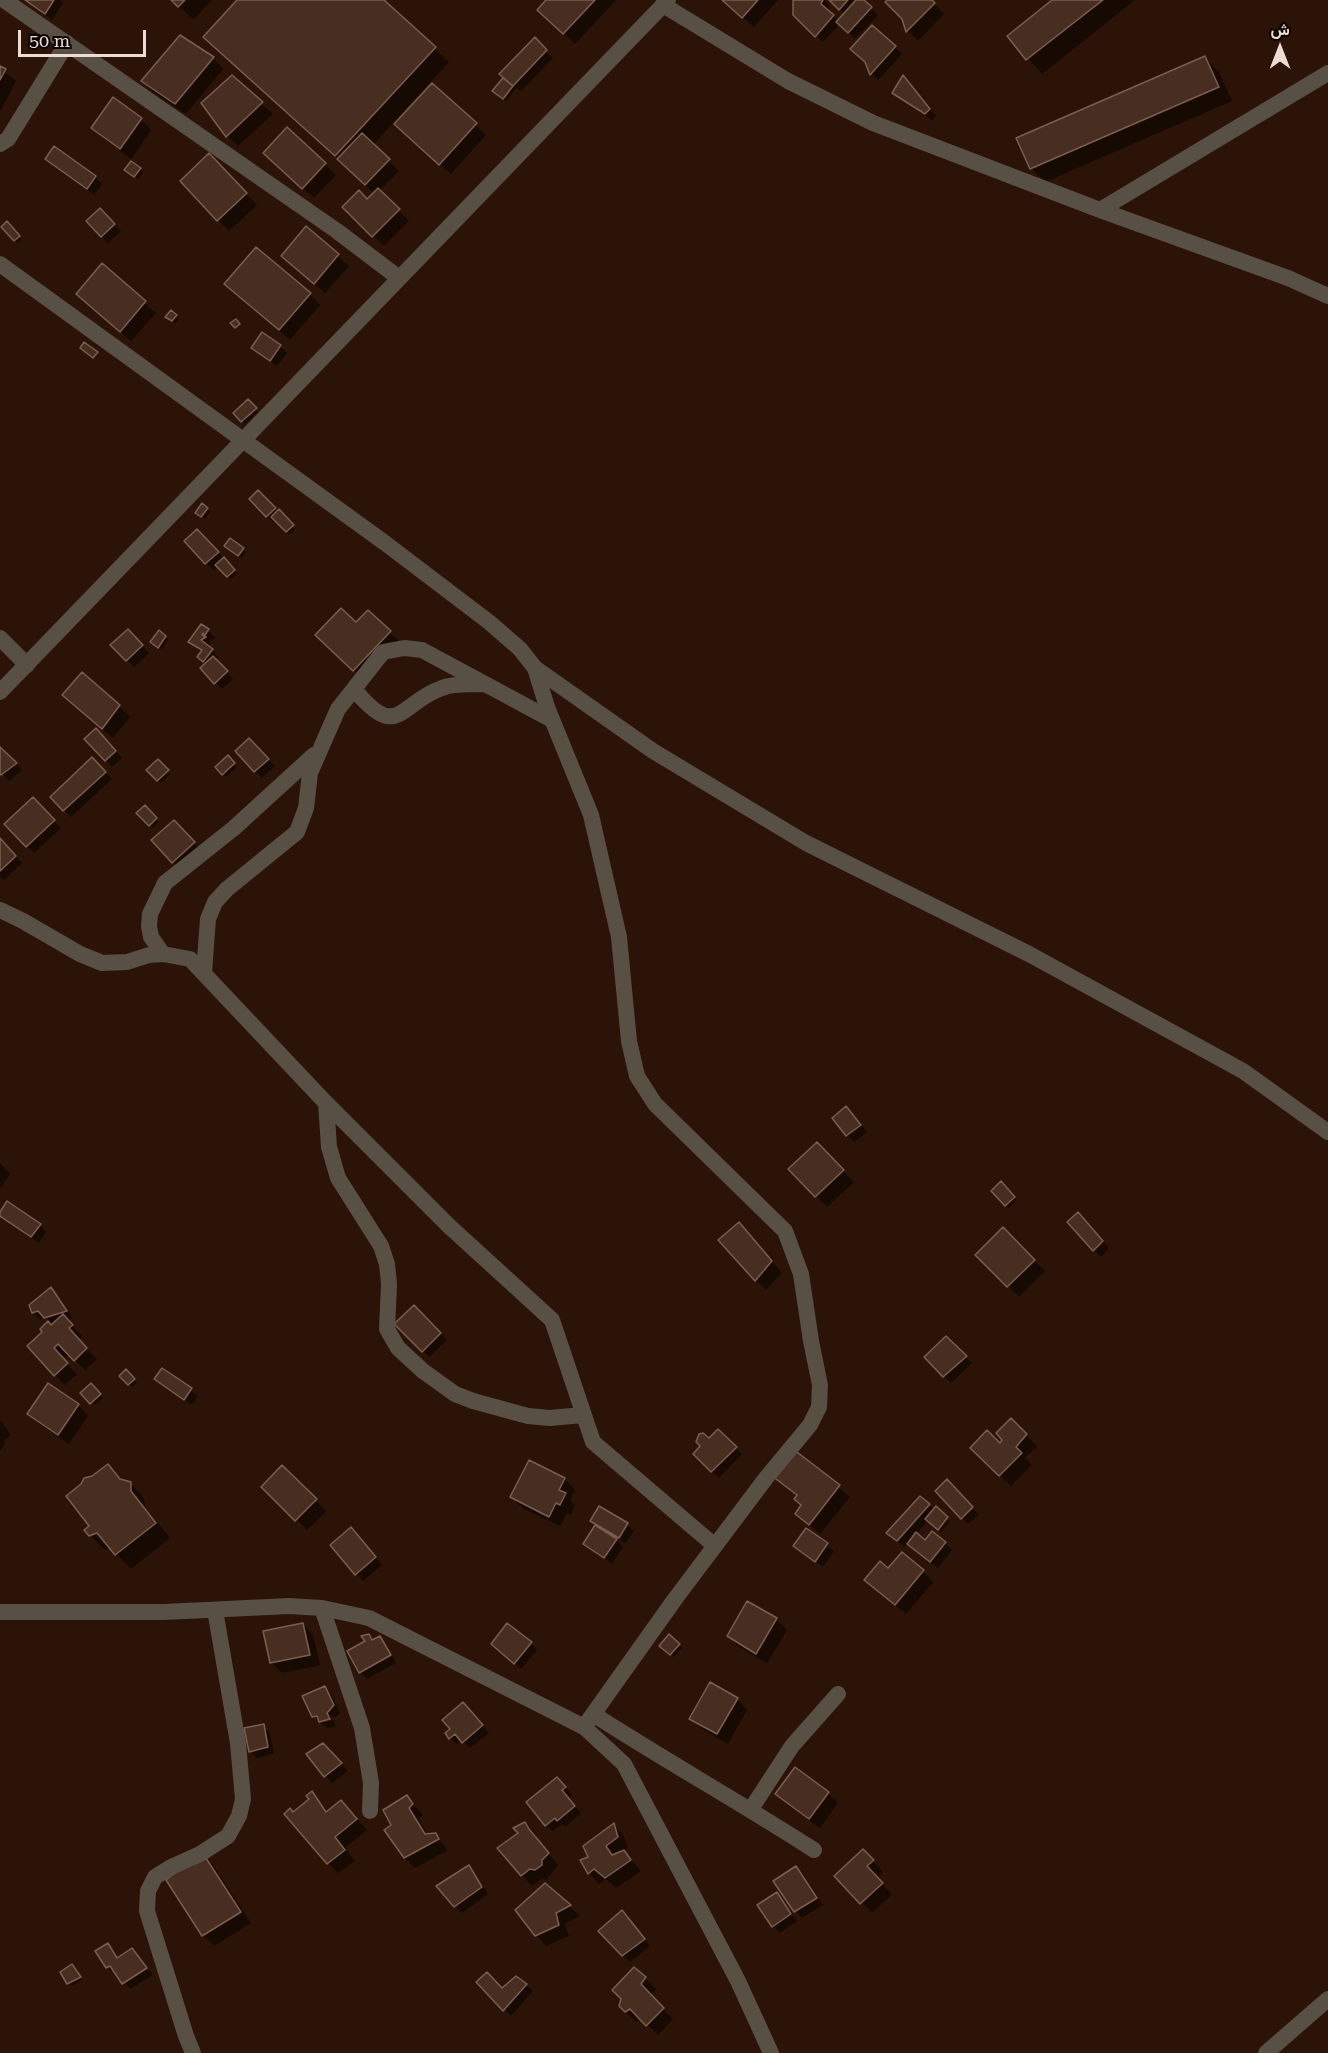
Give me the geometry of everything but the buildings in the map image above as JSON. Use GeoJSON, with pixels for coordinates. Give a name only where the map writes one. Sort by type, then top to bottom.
{"type":"FeatureCollection","features":[{"type":"Feature","properties":{"kind":"street"},"geometry":{"type":"LineString","coordinates":[[4,0],[337,231],[399,278]]}},
{"type":"Feature","properties":{"kind":"street"},"geometry":{"type":"LineString","coordinates":[[0,692],[665,3],[788,81],[873,123],[1100,210],[1288,278],[1328,296]]}},
{"type":"Feature","properties":{"kind":"street"},"geometry":{"type":"LineString","coordinates":[[0,144],[8,140],[67,43]]}},
{"type":"Feature","properties":{"kind":"street"},"geometry":{"type":"LineString","coordinates":[[1100,210],[1328,73]]}},
{"type":"Feature","properties":{"kind":"street"},"geometry":{"type":"LineString","coordinates":[[0,264],[385,543],[489,622],[520,649],[535,668],[653,751],[806,843],[1029,954],[1233,1066],[1328,1132]]}},
{"type":"Feature","properties":{"kind":"street"},"geometry":{"type":"LineString","coordinates":[[0,638],[27,665]]}},
{"type":"Feature","properties":{"kind":"street"},"geometry":{"type":"LineString","coordinates":[[204,973],[208,919],[215,902],[227,889],[297,832],[306,808],[310,773],[338,709],[383,652],[404,648],[422,650],[552,720]]}},
{"type":"Feature","properties":{"kind":"street"},"geometry":{"type":"LineString","coordinates":[[535,668],[552,720],[591,815],[619,937],[629,1041],[637,1076],[655,1104],[785,1231],[801,1274],[820,1385],[819,1407],[810,1425],[766,1478],[588,1720]]}},
{"type":"Feature","properties":{"kind":"street"},"geometry":{"type":"LineString","coordinates":[[354,689],[366,704],[388,716],[398,716],[444,687],[484,684]]}},
{"type":"Feature","properties":{"kind":"street"},"geometry":{"type":"LineString","coordinates":[[163,954],[151,937],[149,926],[150,914],[165,883],[234,828],[319,750]]}},
{"type":"Feature","properties":{"kind":"street"},"geometry":{"type":"LineString","coordinates":[[0,910],[80,954],[102,963],[127,962],[149,955],[163,954],[190,959],[326,1103],[449,1226],[552,1320],[593,1442],[715,1546]]}},
{"type":"Feature","properties":{"kind":"street"},"geometry":{"type":"LineString","coordinates":[[326,1103],[329,1147],[338,1178],[381,1246],[387,1264],[389,1284],[387,1329],[398,1348],[423,1371],[455,1394],[473,1401],[528,1416],[550,1418],[583,1415]]}},
{"type":"Feature","properties":{"kind":"street"},"geometry":{"type":"LineString","coordinates":[[0,1612],[164,1612],[289,1606],[322,1608],[369,1618],[653,1752],[751,1809],[814,1850]]}},
{"type":"Feature","properties":{"kind":"street"},"geometry":{"type":"LineString","coordinates":[[322,1608],[362,1728],[370,1783],[370,1811]]}},
{"type":"Feature","properties":{"kind":"street"},"geometry":{"type":"LineString","coordinates":[[194,2053],[178,2013],[147,1911],[148,1891],[155,1877],[200,1854],[228,1836],[239,1816],[243,1799],[238,1743],[215,1610]]}},
{"type":"Feature","properties":{"kind":"street"},"geometry":{"type":"LineString","coordinates":[[751,1809],[792,1746],[838,1694]]}},
{"type":"Feature","properties":{"kind":"street"},"geometry":{"type":"LineString","coordinates":[[588,1720],[606,1745],[624,1764],[738,1981],[771,2053]]}},
{"type":"Feature","properties":{"kind":"street"},"geometry":{"type":"LineString","coordinates":[[1266,2053],[1328,1999]]}}]}
